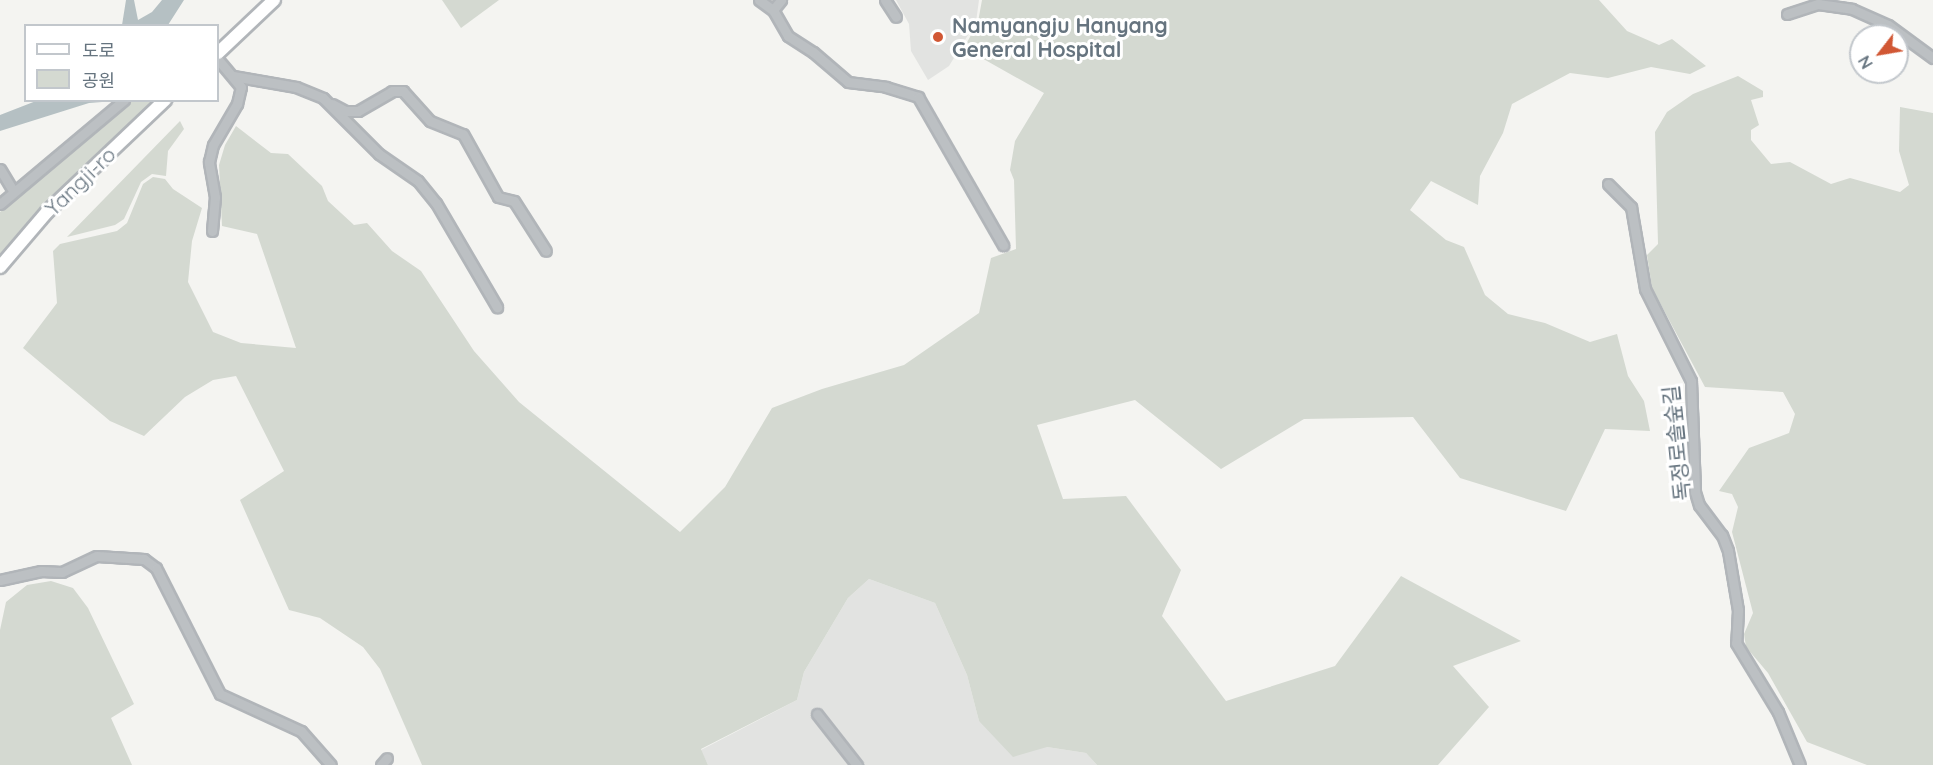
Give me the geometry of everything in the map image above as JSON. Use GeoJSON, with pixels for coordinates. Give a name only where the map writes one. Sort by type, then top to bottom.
{"type":"FeatureCollection","features":[{"type":"Feature","properties":{"kind":"street"},"geometry":{"type":"LineString","coordinates":[[219,52],[274,0]]}},
{"type":"Feature","properties":{"kind":"street"},"geometry":{"type":"LineString","coordinates":[[759,0],[773,10],[788,36],[813,52],[848,82],[886,87],[918,97],[1003,245]]}},
{"type":"Feature","properties":{"kind":"street"},"geometry":{"type":"LineString","coordinates":[[773,10],[781,0]]}},
{"type":"Feature","properties":{"kind":"street"},"geometry":{"type":"LineString","coordinates":[[885,0],[896,17]]}},
{"type":"Feature","properties":{"kind":"street"},"geometry":{"type":"LineString","coordinates":[[1787,14],[1818,4],[1852,9],[1888,25],[1933,58]]}},
{"type":"Feature","properties":{"kind":"street"},"geometry":{"type":"LineString","coordinates":[[212,231],[215,197],[209,162],[213,146],[237,104],[241,87],[219,61]]}},
{"type":"Feature","properties":{"kind":"street"},"geometry":{"type":"LineString","coordinates":[[233,76],[296,87],[323,98],[345,111],[358,111],[392,91],[404,91],[430,121],[463,134],[498,197],[514,201],[546,251]]}},
{"type":"Feature","properties":{"kind":"street"},"geometry":{"type":"LineString","coordinates":[[323,98],[379,154],[418,181],[436,203],[496,307]]}},
{"type":"Feature","properties":{"kind":"street"},"geometry":{"type":"LineString","coordinates":[[0,204],[122,102]]}},
{"type":"Feature","properties":{"kind":"street","name":"Yangji-ro"},"geometry":{"type":"LineString","coordinates":[[0,267],[47,212],[163,102]]}},
{"type":"Feature","properties":{"kind":"street"},"geometry":{"type":"LineString","coordinates":[[0,170],[13,191]]}},
{"type":"Feature","properties":{"kind":"street","name":"독정로솔숲길"},"geometry":{"type":"LineString","coordinates":[[1608,184],[1631,207],[1645,289],[1691,381],[1695,492],[1699,505],[1722,535],[1728,551],[1738,610],[1736,643],[1778,712],[1800,765]]}},
{"type":"Feature","properties":{"kind":"street"},"geometry":{"type":"LineString","coordinates":[[0,580],[41,571],[62,572],[97,556],[144,559],[156,568],[220,694],[301,731],[331,765]]}},
{"type":"Feature","properties":{"kind":"street"},"geometry":{"type":"LineString","coordinates":[[817,714],[857,765]]}},
{"type":"Feature","properties":{"kind":"shaded area"},"geometry":{"type":"Polygon","coordinates":[[[126,0],[134,0],[138,20],[152,12],[162,0],[184,0],[169,24],[122,24],[126,0]]]}},
{"type":"Feature","properties":{"kind":"shaded area","name":"Namyangju Hanyang General Hospital"},"geometry":{"type":"Polygon","coordinates":[[[896,0],[979,0],[976,22],[949,66],[928,80],[911,51],[909,24],[896,0]]]}},
{"type":"Feature","properties":{"kind":"shaded area"},"geometry":{"type":"Polygon","coordinates":[[[33,102],[102,102],[89,103],[0,131],[0,115],[33,102]]]}},
{"type":"Feature","properties":{"kind":"shaded area"},"geometry":{"type":"Polygon","coordinates":[[[869,579],[935,603],[967,675],[979,721],[1047,747],[1086,753],[1097,765],[708,765],[701,750],[797,700],[804,672],[848,598],[869,579]]]}},
{"type":"Feature","properties":{"kind":"green space"},"geometry":{"type":"Polygon","coordinates":[[[442,0],[499,0],[461,28],[442,0]]]}},
{"type":"Feature","properties":{"kind":"green space"},"geometry":{"type":"Polygon","coordinates":[[[982,0],[1599,0],[1627,31],[1659,45],[1672,39],[1706,66],[1690,74],[1651,67],[1608,78],[1570,73],[1512,104],[1503,133],[1480,176],[1478,205],[1431,181],[1410,210],[1446,240],[1464,247],[1485,295],[1508,314],[1545,323],[1590,342],[1617,334],[1628,376],[1644,401],[1650,431],[1605,429],[1566,511],[1460,478],[1413,417],[1304,419],[1221,469],[1135,400],[1037,425],[1063,499],[1126,496],[1181,570],[1162,616],[1226,701],[1335,666],[1401,576],[1521,641],[1453,666],[1489,707],[1438,765],[1097,765],[1086,753],[1047,747],[1013,757],[979,721],[967,675],[935,603],[869,579],[848,598],[804,672],[797,700],[701,749],[708,765],[422,765],[380,669],[363,647],[320,618],[289,610],[240,500],[284,471],[236,376],[213,380],[185,397],[144,436],[110,421],[23,348],[57,303],[53,251],[60,244],[117,231],[127,223],[143,184],[153,177],[165,179],[173,189],[202,208],[192,241],[188,282],[213,332],[241,343],[296,348],[257,234],[222,226],[219,165],[225,145],[236,126],[271,153],[288,154],[322,186],[328,201],[354,225],[367,223],[392,251],[421,271],[474,351],[519,402],[680,532],[725,487],[772,408],[822,389],[904,365],[979,313],[991,258],[1016,249],[1014,180],[1010,170],[1015,141],[1044,93],[964,48],[978,22],[982,0]]]}},
{"type":"Feature","properties":{"kind":"green space"},"geometry":{"type":"Polygon","coordinates":[[[1738,76],[1763,91],[1763,97],[1751,100],[1759,125],[1751,130],[1751,140],[1771,164],[1790,162],[1831,184],[1850,178],[1900,192],[1909,185],[1899,151],[1900,107],[1933,113],[1933,765],[1867,765],[1807,742],[1768,673],[1746,647],[1744,634],[1753,613],[1732,532],[1738,507],[1732,494],[1719,491],[1749,448],[1789,433],[1795,414],[1783,392],[1705,387],[1652,288],[1647,255],[1658,244],[1655,132],[1667,112],[1693,94],[1738,76]]]}},
{"type":"Feature","properties":{"kind":"green space"},"geometry":{"type":"Polygon","coordinates":[[[131,102],[153,102],[48,202],[0,258],[0,212],[131,102]]]}},
{"type":"Feature","properties":{"kind":"green space"},"geometry":{"type":"Polygon","coordinates":[[[180,121],[184,129],[168,151],[166,176],[152,174],[141,182],[124,219],[115,225],[67,237],[180,121]]]}},
{"type":"Feature","properties":{"kind":"green space"},"geometry":{"type":"Polygon","coordinates":[[[51,581],[73,588],[88,608],[134,704],[111,718],[132,765],[0,765],[0,630],[6,602],[27,585],[51,581]]]}},
{"type":"Feature","properties":{"kind":"place","name":"Namyangju Hanyang General Hospital"},"geometry":{"type":"Point","coordinates":[938,37]}}]}
